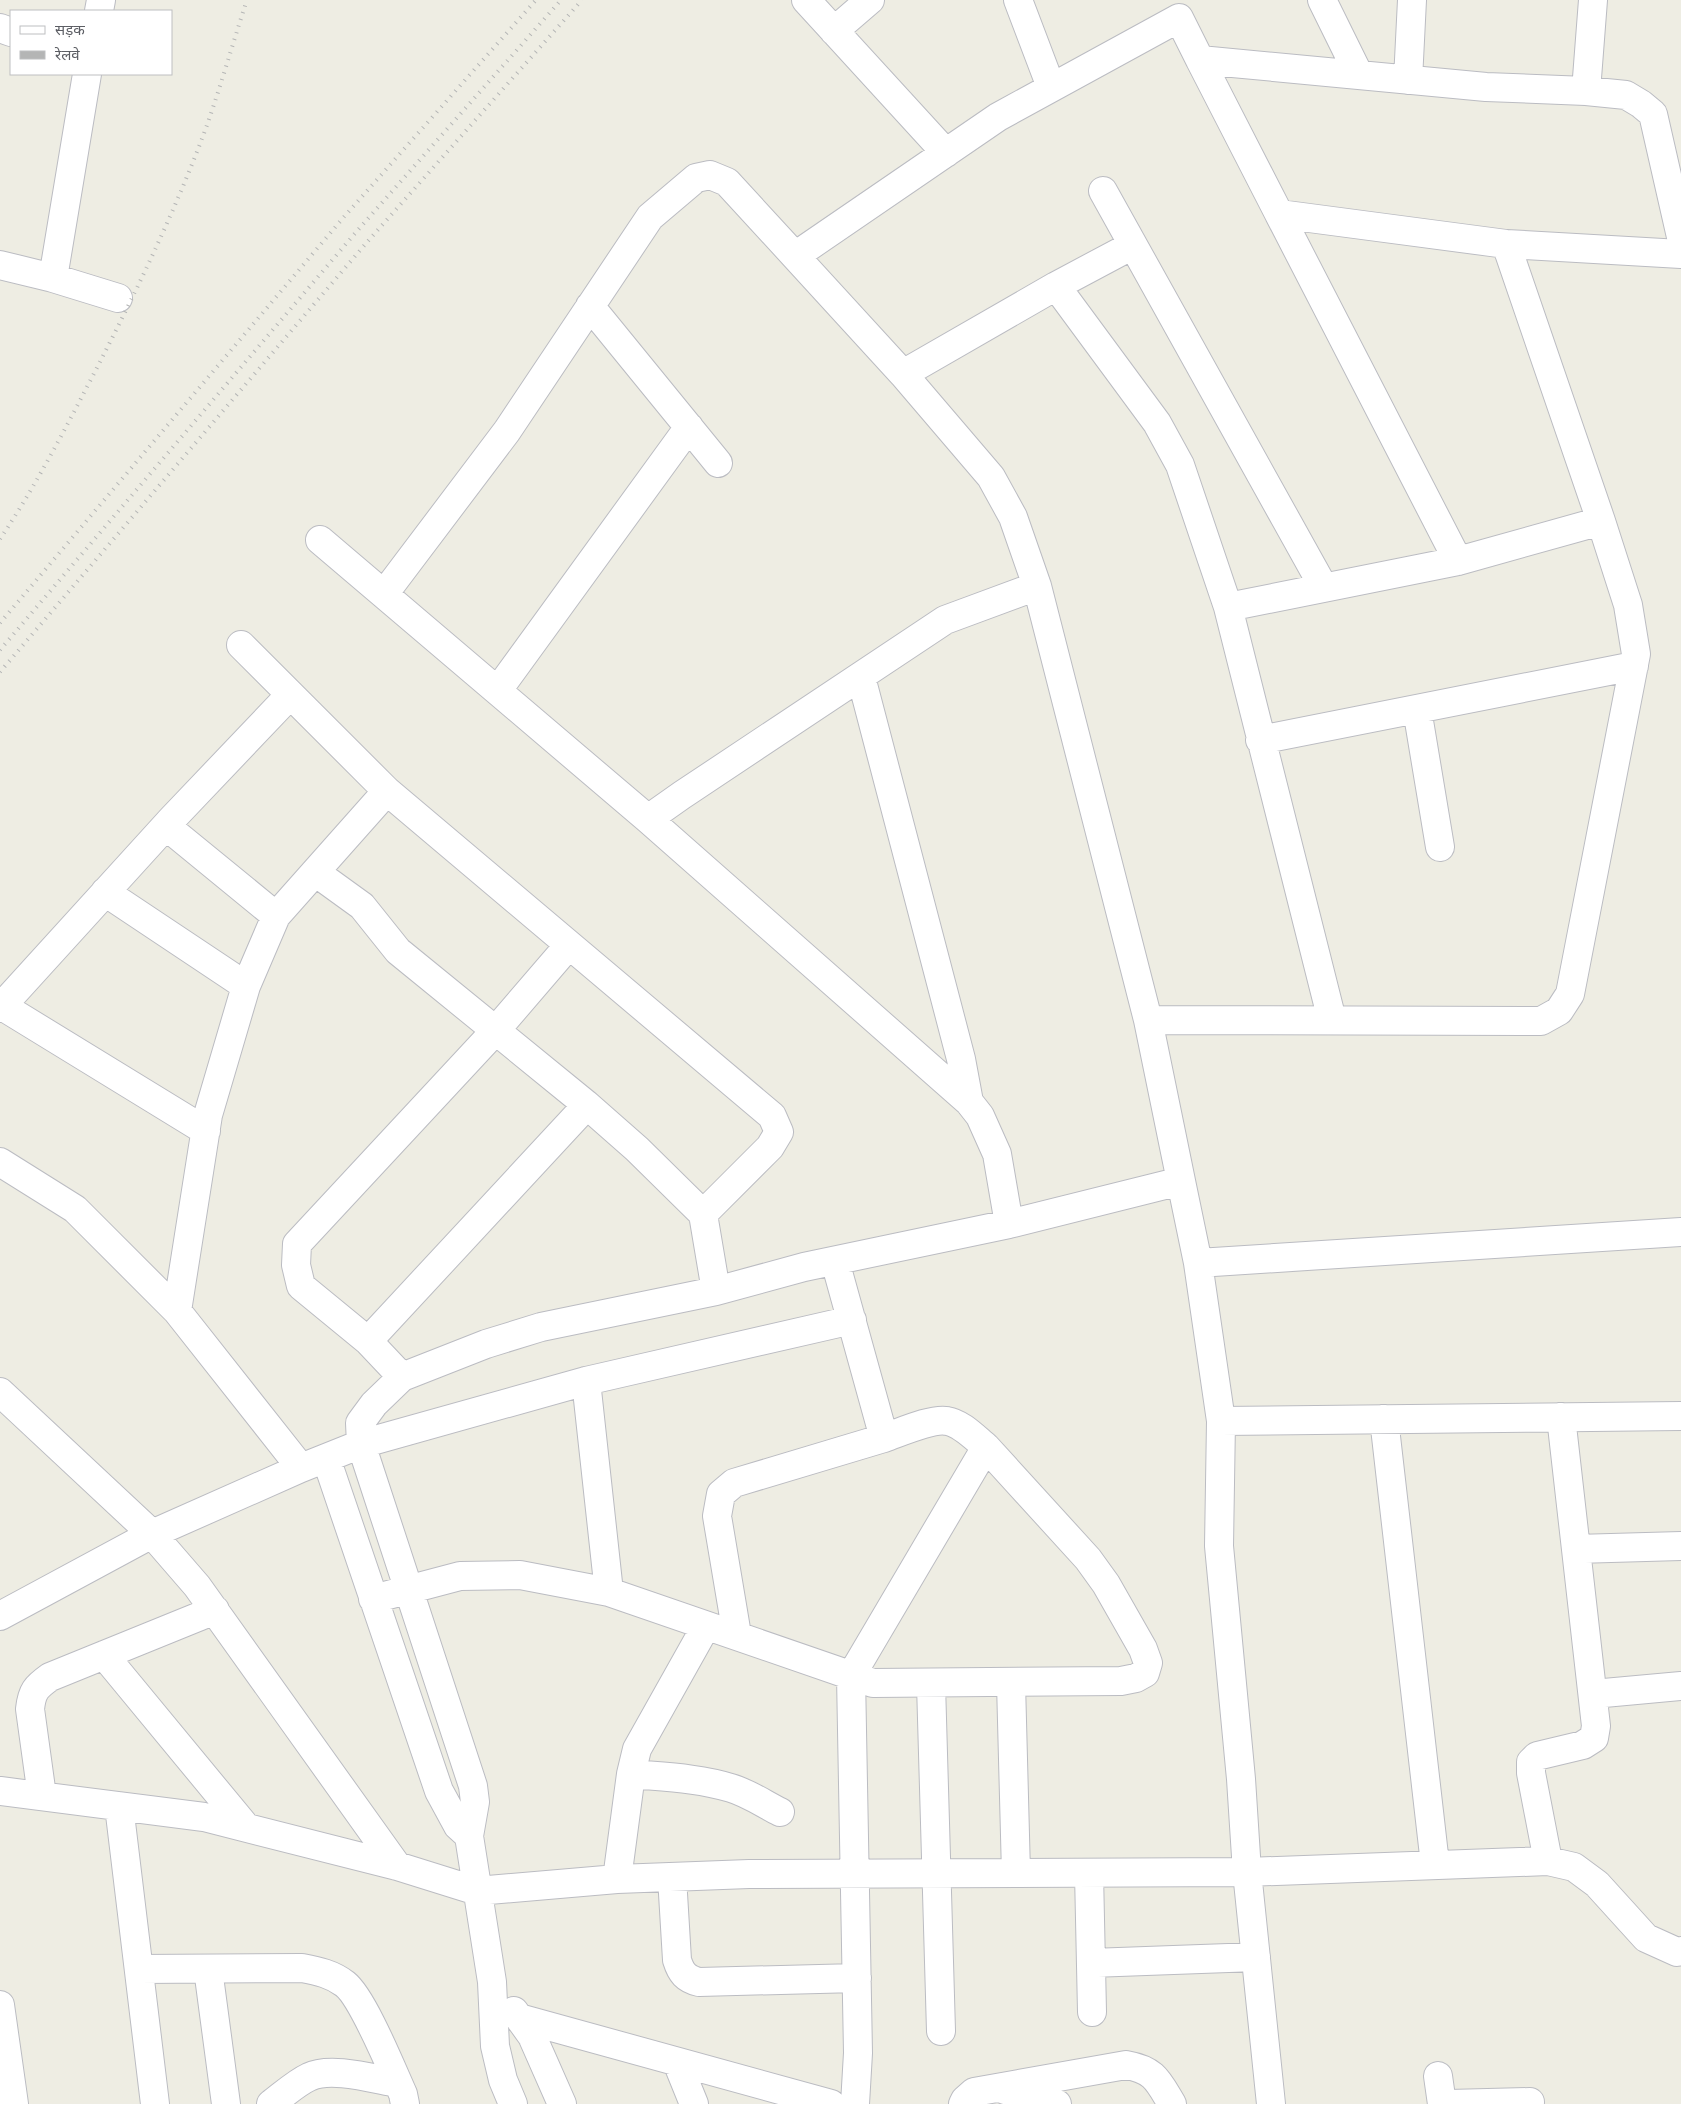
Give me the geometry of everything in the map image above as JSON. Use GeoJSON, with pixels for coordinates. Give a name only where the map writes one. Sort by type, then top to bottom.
{"type":"FeatureCollection","features":[{"type":"Feature","properties":{"kind":"street"},"geometry":{"type":"LineString","coordinates":[[806,0],[946,153]]}},
{"type":"Feature","properties":{"kind":"street"},"geometry":{"type":"LineString","coordinates":[[834,31],[870,0]]}},
{"type":"Feature","properties":{"kind":"street"},"geometry":{"type":"LineString","coordinates":[[1018,0],[1051,87]]}},
{"type":"Feature","properties":{"kind":"street"},"geometry":{"type":"LineString","coordinates":[[1322,0],[1360,75]]}},
{"type":"Feature","properties":{"kind":"street"},"geometry":{"type":"LineString","coordinates":[[1408,80],[1412,0]]}},
{"type":"Feature","properties":{"kind":"street"},"geometry":{"type":"LineString","coordinates":[[1586,91],[1594,0]]}},
{"type":"Feature","properties":{"kind":"street"},"geometry":{"type":"LineString","coordinates":[[795,256],[998,117],[1051,87],[1175,9],[1458,561]]}},
{"type":"Feature","properties":{"kind":"street"},"geometry":{"type":"LineString","coordinates":[[1200,60],[1486,87],[1586,91],[1626,95],[1653,114],[1681,237]]}},
{"type":"Feature","properties":{"kind":"street"},"geometry":{"type":"LineString","coordinates":[[53,278],[87,75]]}},
{"type":"Feature","properties":{"kind":"street"},"geometry":{"type":"LineString","coordinates":[[384,594],[507,431],[650,217],[696,178],[710,175],[727,182],[902,374],[991,476],[1013,517],[1037,586],[1148,1020],[1198,1263],[1221,1420],[1219,1546],[1241,1779],[1247,1872],[1271,2104]]}},
{"type":"Feature","properties":{"kind":"street"},"geometry":{"type":"LineString","coordinates":[[1103,191],[1324,588]]}},
{"type":"Feature","properties":{"kind":"street"},"geometry":{"type":"LineString","coordinates":[[1279,214],[1506,244],[1681,254]]}},
{"type":"Feature","properties":{"kind":"street"},"geometry":{"type":"LineString","coordinates":[[1148,1020],[1541,1021],[1559,1011],[1570,994],[1636,654],[1628,605],[1506,244]]}},
{"type":"Feature","properties":{"kind":"street"},"geometry":{"type":"LineString","coordinates":[[902,374],[1056,286],[1133,245]]}},
{"type":"Feature","properties":{"kind":"street"},"geometry":{"type":"LineString","coordinates":[[0,264],[118,298]]}},
{"type":"Feature","properties":{"kind":"street"},"geometry":{"type":"LineString","coordinates":[[1056,286],[1157,424],[1180,465],[1228,607],[1332,1020]]}},
{"type":"Feature","properties":{"kind":"street"},"geometry":{"type":"LineString","coordinates":[[590,306],[718,463]]}},
{"type":"Feature","properties":{"kind":"street"},"geometry":{"type":"LineString","coordinates":[[498,690],[689,428]]}},
{"type":"Feature","properties":{"kind":"street"},"geometry":{"type":"LineString","coordinates":[[1228,607],[1458,561],[1601,521]]}},
{"type":"Feature","properties":{"kind":"street"},"geometry":{"type":"LineString","coordinates":[[320,540],[648,819],[969,1102],[980,1116],[997,1154],[1009,1224]]}},
{"type":"Feature","properties":{"kind":"street"},"geometry":{"type":"LineString","coordinates":[[648,819],[945,620],[1037,586]]}},
{"type":"Feature","properties":{"kind":"street"},"geometry":{"type":"LineString","coordinates":[[241,645],[387,791],[772,1116],[779,1132],[770,1147],[703,1214]]}},
{"type":"Feature","properties":{"kind":"street"},"geometry":{"type":"LineString","coordinates":[[1260,740],[1634,666]]}},
{"type":"Feature","properties":{"kind":"street"},"geometry":{"type":"LineString","coordinates":[[861,677],[961,1059],[969,1102]]}},
{"type":"Feature","properties":{"kind":"street"},"geometry":{"type":"LineString","coordinates":[[206,1131],[1,1007],[105,892],[290,694]]}},
{"type":"Feature","properties":{"kind":"street"},"geometry":{"type":"LineString","coordinates":[[1417,709],[1440,847]]}},
{"type":"Feature","properties":{"kind":"street"},"geometry":{"type":"LineString","coordinates":[[177,1310],[208,1115],[246,986],[276,916],[387,791]]}},
{"type":"Feature","properties":{"kind":"street"},"geometry":{"type":"LineString","coordinates":[[166,826],[276,916]]}},
{"type":"Feature","properties":{"kind":"street"},"geometry":{"type":"LineString","coordinates":[[315,872],[362,906],[398,951],[637,1148],[703,1214],[716,1291]]}},
{"type":"Feature","properties":{"kind":"street"},"geometry":{"type":"LineString","coordinates":[[105,892],[246,986]]}},
{"type":"Feature","properties":{"kind":"street"},"geometry":{"type":"LineString","coordinates":[[402,1376],[368,1341],[302,1286],[296,1265],[297,1244],[496,1030],[569,945]]}},
{"type":"Feature","properties":{"kind":"street"},"geometry":{"type":"LineString","coordinates":[[368,1341],[587,1105]]}},
{"type":"Feature","properties":{"kind":"street"},"geometry":{"type":"LineString","coordinates":[[0,1162],[75,1209],[177,1310],[314,1463],[373,1599],[439,1791],[458,1826],[469,1836]]}},
{"type":"Feature","properties":{"kind":"street"},"geometry":{"type":"LineString","coordinates":[[513,2104],[503,2080],[495,2046],[492,1982],[469,1836],[475,1802],[473,1786],[361,1444],[360,1423],[374,1404],[402,1376],[486,1344],[541,1327],[716,1291],[804,1267],[1009,1224],[1181,1181]]}},
{"type":"Feature","properties":{"kind":"street"},"geometry":{"type":"LineString","coordinates":[[1198,1263],[1681,1232]]}},
{"type":"Feature","properties":{"kind":"street"},"geometry":{"type":"LineString","coordinates":[[835,1261],[884,1438]]}},
{"type":"Feature","properties":{"kind":"street"},"geometry":{"type":"LineString","coordinates":[[0,1616],[152,1534],[361,1444],[586,1381],[852,1320]]}},
{"type":"Feature","properties":{"kind":"street"},"geometry":{"type":"LineString","coordinates":[[586,1381],[609,1592]]}},
{"type":"Feature","properties":{"kind":"street"},"geometry":{"type":"LineString","coordinates":[[0,1392],[152,1534],[197,1586],[397,1866]]}},
{"type":"Feature","properties":{"kind":"street"},"geometry":{"type":"LineString","coordinates":[[1221,1420],[1681,1416]]}},
{"type":"Feature","properties":{"kind":"street"},"geometry":{"type":"LineString","coordinates":[[1548,1861],[1531,1773],[1532,1762],[1537,1756],[1583,1745],[1594,1738],[1596,1726],[1562,1417]]}},
{"type":"Feature","properties":{"kind":"street"},"geometry":{"type":"LineString","coordinates":[[1384,1419],[1435,1864]]}},
{"type":"Feature","properties":{"kind":"street"},"geometry":{"type":"LineString","coordinates":[[373,1599],[460,1576],[520,1575],[609,1592],[873,1683],[1121,1681],[1145,1674],[1148,1664],[1143,1649],[1110,1592],[1088,1559],[986,1447],[957,1424],[947,1420],[734,1483],[722,1494],[717,1516],[737,1635]]}},
{"type":"Feature","properties":{"kind":"street"},"geometry":{"type":"LineString","coordinates":[[855,2104],[858,2054],[851,1676],[986,1447]]}},
{"type":"Feature","properties":{"kind":"street"},"geometry":{"type":"LineString","coordinates":[[1576,1549],[1681,1546]]}},
{"type":"Feature","properties":{"kind":"street"},"geometry":{"type":"LineString","coordinates":[[42,1796],[30,1709],[32,1695],[39,1685],[50,1677],[215,1610]]}},
{"type":"Feature","properties":{"kind":"street"},"geometry":{"type":"LineString","coordinates":[[617,1879],[630,1774],[637,1749],[706,1626]]}},
{"type":"Feature","properties":{"kind":"street"},"geometry":{"type":"LineString","coordinates":[[104,1655],[246,1827]]}},
{"type":"Feature","properties":{"kind":"street"},"geometry":{"type":"LineString","coordinates":[[1011,1683],[1016,1873]]}},
{"type":"Feature","properties":{"kind":"street"},"geometry":{"type":"LineString","coordinates":[[931,1684],[941,2031]]}},
{"type":"Feature","properties":{"kind":"street"},"geometry":{"type":"LineString","coordinates":[[1593,1694],[1681,1686]]}},
{"type":"Feature","properties":{"kind":"street"},"geometry":{"type":"LineString","coordinates":[[630,1774],[691,1779],[733,1788],[780,1812]]}},
{"type":"Feature","properties":{"kind":"street"},"geometry":{"type":"LineString","coordinates":[[0,1791],[204,1816],[397,1866],[477,1891],[617,1879],[749,1874],[1247,1872],[1548,1861],[1574,1867],[1597,1884],[1646,1938],[1677,1952],[1681,1951]]}},
{"type":"Feature","properties":{"kind":"street"},"geometry":{"type":"LineString","coordinates":[[119,1806],[155,2104]]}},
{"type":"Feature","properties":{"kind":"street"},"geometry":{"type":"LineString","coordinates":[[1089,1873],[1092,2012]]}},
{"type":"Feature","properties":{"kind":"street"},"geometry":{"type":"LineString","coordinates":[[672,1877],[677,1960],[680,1971],[689,1980],[699,1982],[857,1978]]}},
{"type":"Feature","properties":{"kind":"street"},"geometry":{"type":"LineString","coordinates":[[1091,1963],[1256,1957]]}},
{"type":"Feature","properties":{"kind":"street"},"geometry":{"type":"LineString","coordinates":[[139,1969],[302,1968],[324,1972],[346,1985],[359,2000],[401,2093]]}},
{"type":"Feature","properties":{"kind":"street"},"geometry":{"type":"LineString","coordinates":[[208,1969],[226,2104]]}},
{"type":"Feature","properties":{"kind":"street"},"geometry":{"type":"LineString","coordinates":[[492,1982],[532,2036],[562,2104]]}},
{"type":"Feature","properties":{"kind":"street"},"geometry":{"type":"LineString","coordinates":[[0,2005],[14,2104]]}},
{"type":"Feature","properties":{"kind":"street"},"geometry":{"type":"LineString","coordinates":[[518,2018],[830,2104]]}},
{"type":"Feature","properties":{"kind":"street"},"geometry":{"type":"LineString","coordinates":[[677,2062],[694,2104]]}},
{"type":"Feature","properties":{"kind":"street"},"geometry":{"type":"LineString","coordinates":[[963,2104],[974,2092],[1126,2065],[1142,2068],[1156,2078],[1172,2104]]}},
{"type":"Feature","properties":{"kind":"street"},"geometry":{"type":"LineString","coordinates":[[271,2104],[309,2077],[321,2074],[337,2073],[401,2093]]}},
{"type":"Feature","properties":{"kind":"street"},"geometry":{"type":"LineString","coordinates":[[1438,2076],[1442,2104]]}},
{"type":"Feature","properties":{"kind":"street"},"geometry":{"type":"LineString","coordinates":[[998,2088],[1057,2104]]}},
{"type":"Feature","properties":{"kind":"street"},"geometry":{"type":"LineString","coordinates":[[1448,2104],[1530,2102]]}},
{"type":"Feature","properties":{"kind":"railway"},"geometry":{"type":"LineString","coordinates":[[0,539],[68,424],[161,236],[207,126],[247,0]]}},
{"type":"Feature","properties":{"kind":"railway"},"geometry":{"type":"LineString","coordinates":[[0,623],[343,218],[536,0]]}},
{"type":"Feature","properties":{"kind":"railway"},"geometry":{"type":"LineString","coordinates":[[0,650],[357,231],[561,0]]}},
{"type":"Feature","properties":{"kind":"railway"},"geometry":{"type":"LineString","coordinates":[[0,672],[368,241],[582,0]]}}]}
